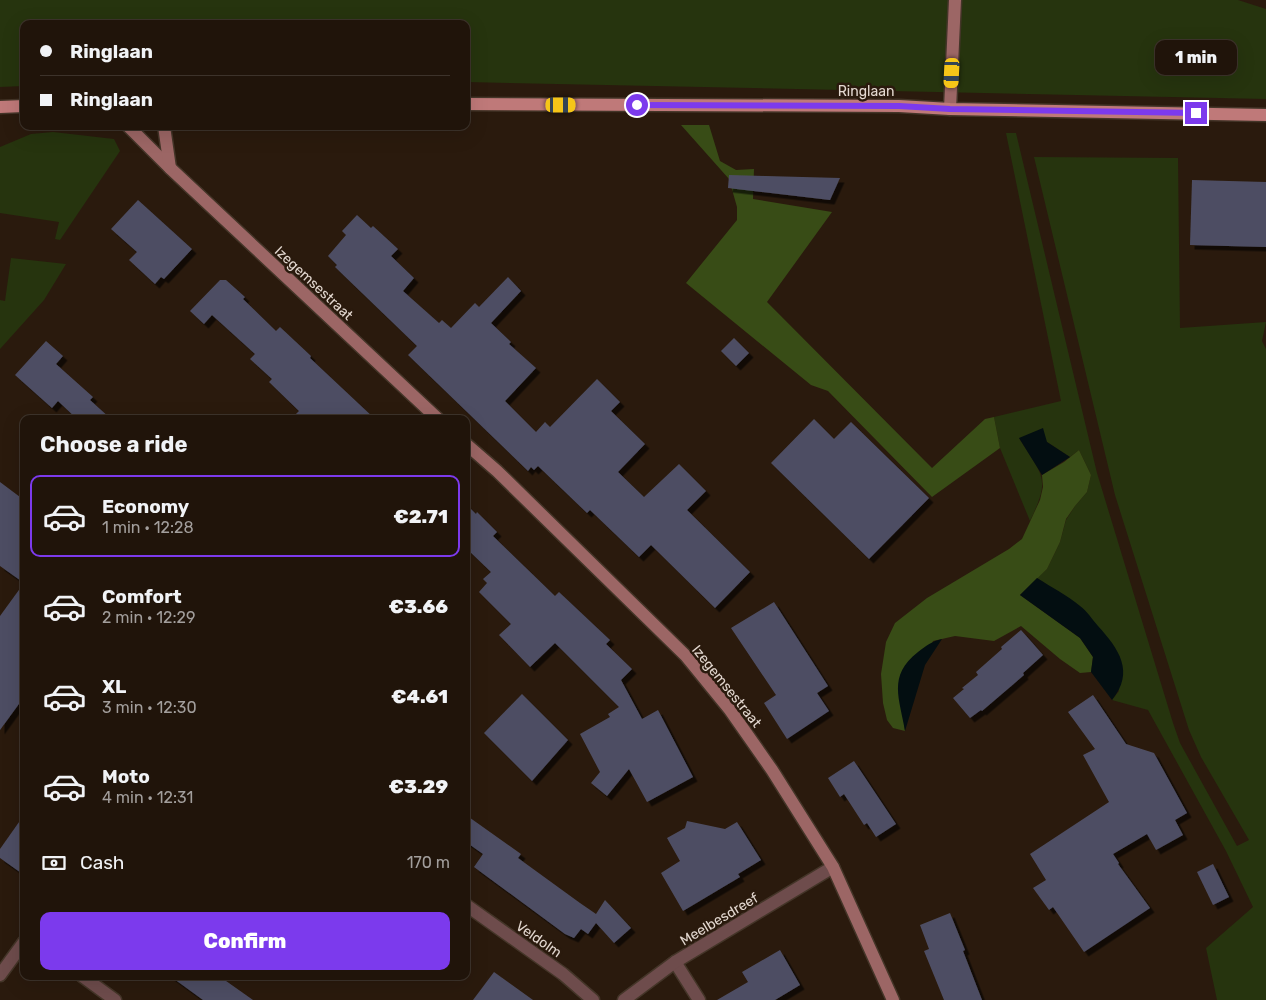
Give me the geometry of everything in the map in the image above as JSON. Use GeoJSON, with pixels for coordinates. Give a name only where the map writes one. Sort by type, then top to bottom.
{"type":"FeatureCollection","features":[{"type":"Feature","properties":{"kind":"main road","name":"Ringlaan"},"geometry":{"type":"LineString","coordinates":[[470,104],[899,106],[950,109],[1266,115]]}},
{"type":"Feature","properties":{"kind":"main road"},"geometry":{"type":"LineString","coordinates":[[0,107],[20,106]]}},
{"type":"Feature","properties":{"kind":"street"},"geometry":{"type":"LineString","coordinates":[[950,109],[955,0]]}},
{"type":"Feature","properties":{"kind":"street","name":"Izegemsestraat"},"geometry":{"type":"LineString","coordinates":[[132,130],[433,415]]}},
{"type":"Feature","properties":{"kind":"street"},"geometry":{"type":"LineString","coordinates":[[165,130],[170,168]]}},
{"type":"Feature","properties":{"kind":"street","name":"Izegemsestraat"},"geometry":{"type":"LineString","coordinates":[[470,447],[497,471],[686,656],[730,710],[767,762],[833,867],[893,1000]]}},
{"type":"Feature","properties":{"kind":"street","name":"Meelbesdreef"},"geometry":{"type":"LineString","coordinates":[[624,1000],[676,962],[833,867]]}},
{"type":"Feature","properties":{"kind":"street","name":"Veldolm"},"geometry":{"type":"LineString","coordinates":[[470,908],[563,974],[593,1000]]}},
{"type":"Feature","properties":{"kind":"street"},"geometry":{"type":"LineString","coordinates":[[0,975],[20,948]]}},
{"type":"Feature","properties":{"kind":"street"},"geometry":{"type":"LineString","coordinates":[[676,962],[699,1000]]}},
{"type":"Feature","properties":{"kind":"street"},"geometry":{"type":"LineString","coordinates":[[88,980],[115,1000]]}},
{"type":"Feature","properties":{"kind":"green space"},"geometry":{"type":"Polygon","coordinates":[[[0,0],[1238,0],[1266,9],[1266,99],[470,82],[470,20],[20,20],[20,86],[0,87],[0,0]]]}},
{"type":"Feature","properties":{"kind":"green space"},"geometry":{"type":"Polygon","coordinates":[[[681,125],[709,125],[720,161],[736,170],[754,169],[753,199],[832,212],[767,302],[932,468],[985,419],[994,417],[1000,448],[932,497],[828,391],[811,385],[686,283],[737,220],[737,207],[729,179],[681,125]]]}},
{"type":"Feature","properties":{"kind":"green space"},"geometry":{"type":"Polygon","coordinates":[[[53,132],[114,139],[120,151],[60,240],[55,239],[59,222],[0,213],[0,147],[31,134],[53,132]]]}},
{"type":"Feature","properties":{"kind":"green space"},"geometry":{"type":"Polygon","coordinates":[[[1006,133],[1016,133],[1097,473],[1173,723],[1180,743],[1237,846],[1249,840],[1201,757],[1189,730],[1115,495],[1034,157],[1178,158],[1180,328],[1266,322],[1262,341],[1266,349],[1266,1000],[1217,1000],[1206,948],[1253,907],[1226,851],[1148,710],[1112,700],[1119,691],[1080,606],[1037,578],[1047,569],[1060,542],[1066,520],[1087,492],[1091,475],[1079,450],[1070,457],[1047,442],[1019,438],[1039,470],[1041,478],[1041,495],[1030,521],[1000,448],[994,417],[1061,401],[1006,133]]]}},
{"type":"Feature","properties":{"kind":"green space"},"geometry":{"type":"Polygon","coordinates":[[[11,258],[66,264],[44,300],[0,349],[0,300],[5,301],[11,258]]]}},
{"type":"Feature","properties":{"kind":"green space"},"geometry":{"type":"Polygon","coordinates":[[[1079,450],[1091,475],[1087,492],[1066,519],[1060,542],[1047,569],[1020,595],[1080,638],[1093,657],[1091,672],[1080,673],[1060,659],[1021,626],[994,641],[955,636],[933,641],[903,714],[905,731],[893,728],[887,720],[883,703],[881,674],[886,642],[895,623],[927,598],[1009,549],[1022,539],[1040,500],[1043,487],[1042,475],[1064,462],[1079,450]]]}},
{"type":"Feature","properties":{"kind":"shaded area"},"geometry":{"type":"Polygon","coordinates":[[[1043,428],[1047,442],[1070,457],[1042,475],[1019,438],[1043,428]]]}},
{"type":"Feature","properties":{"kind":"shaded area"},"geometry":{"type":"Polygon","coordinates":[[[1037,578],[1083,608],[1118,652],[1122,661],[1122,680],[1119,690],[1112,700],[1091,672],[1093,657],[1080,638],[1020,595],[1037,578]]]}},
{"type":"Feature","properties":{"kind":"shaded area"},"geometry":{"type":"Polygon","coordinates":[[[942,639],[925,665],[905,731],[898,689],[902,670],[918,652],[932,642],[942,639]]]}},
{"type":"Feature","properties":{"kind":"building"},"geometry":{"type":"Polygon","coordinates":[[[729,175],[840,178],[830,200],[728,188],[729,175]]]}},
{"type":"Feature","properties":{"kind":"building"},"geometry":{"type":"Polygon","coordinates":[[[1192,180],[1266,182],[1266,247],[1190,245],[1192,180]]]}},
{"type":"Feature","properties":{"kind":"building"},"geometry":{"type":"Polygon","coordinates":[[[138,200],[192,249],[164,279],[161,277],[155,284],[129,260],[137,252],[111,229],[138,200]]]}},
{"type":"Feature","properties":{"kind":"building"},"geometry":{"type":"Polygon","coordinates":[[[357,215],[371,228],[373,226],[398,249],[391,256],[414,278],[403,291],[439,323],[442,320],[451,328],[475,303],[479,307],[508,277],[521,291],[491,323],[511,342],[509,344],[536,368],[505,401],[536,432],[545,422],[550,427],[597,379],[620,402],[611,411],[645,444],[618,472],[644,497],[679,464],[706,491],[687,510],[750,572],[715,608],[651,545],[639,557],[590,510],[587,513],[538,466],[534,470],[531,467],[528,471],[408,355],[417,346],[335,267],[337,265],[328,256],[346,235],[342,231],[357,215]]]}},
{"type":"Feature","properties":{"kind":"building"},"geometry":{"type":"Polygon","coordinates":[[[220,280],[226,280],[245,297],[243,299],[276,331],[280,327],[371,415],[295,415],[299,411],[269,382],[272,379],[250,359],[255,354],[212,315],[204,324],[190,311],[220,280]]]}},
{"type":"Feature","properties":{"kind":"building"},"geometry":{"type":"Polygon","coordinates":[[[734,338],[749,353],[736,366],[721,351],[734,338]]]}},
{"type":"Feature","properties":{"kind":"building"},"geometry":{"type":"Polygon","coordinates":[[[46,341],[63,356],[56,364],[93,397],[90,400],[107,415],[73,415],[58,401],[52,408],[15,375],[46,341]]]}},
{"type":"Feature","properties":{"kind":"building"},"geometry":{"type":"Polygon","coordinates":[[[814,419],[834,439],[851,422],[929,498],[869,559],[771,463],[814,419]]]}},
{"type":"Feature","properties":{"kind":"building"},"geometry":{"type":"Polygon","coordinates":[[[0,482],[20,497],[20,580],[0,566],[0,482]]]}},
{"type":"Feature","properties":{"kind":"building"},"geometry":{"type":"Polygon","coordinates":[[[470,508],[476,514],[477,512],[497,532],[493,536],[555,596],[559,592],[610,640],[606,644],[632,669],[621,680],[642,719],[658,710],[693,777],[647,802],[629,769],[607,796],[591,783],[600,772],[580,734],[610,717],[608,714],[619,707],[555,643],[530,667],[499,635],[511,624],[479,592],[487,583],[483,579],[491,572],[470,552],[470,508]]]}},
{"type":"Feature","properties":{"kind":"building"},"geometry":{"type":"Polygon","coordinates":[[[20,588],[20,702],[0,730],[0,616],[20,588]]]}},
{"type":"Feature","properties":{"kind":"building"},"geometry":{"type":"Polygon","coordinates":[[[774,602],[828,686],[817,693],[829,711],[787,739],[764,703],[776,695],[731,628],[774,602]]]}},
{"type":"Feature","properties":{"kind":"building"},"geometry":{"type":"Polygon","coordinates":[[[1021,630],[1043,655],[1023,673],[1024,675],[982,711],[970,718],[953,698],[978,675],[976,672],[1002,649],[1001,647],[1021,630]]]}},
{"type":"Feature","properties":{"kind":"building"},"geometry":{"type":"Polygon","coordinates":[[[522,694],[568,740],[532,781],[484,733],[522,694]]]}},
{"type":"Feature","properties":{"kind":"building"},"geometry":{"type":"Polygon","coordinates":[[[1093,695],[1126,744],[1154,753],[1187,813],[1175,820],[1183,835],[1156,850],[1147,834],[1113,854],[1118,864],[1150,908],[1084,952],[1053,907],[1049,910],[1033,888],[1046,880],[1030,854],[1109,802],[1083,755],[1095,749],[1068,712],[1093,695]]]}},
{"type":"Feature","properties":{"kind":"building"},"geometry":{"type":"Polygon","coordinates":[[[854,761],[896,824],[876,837],[867,823],[864,825],[844,794],[840,797],[828,778],[854,761]]]}},
{"type":"Feature","properties":{"kind":"building"},"geometry":{"type":"Polygon","coordinates":[[[470,818],[521,854],[518,858],[596,914],[605,900],[631,928],[614,943],[596,923],[588,934],[581,929],[574,938],[565,934],[474,867],[483,854],[470,845],[470,818]]]}},
{"type":"Feature","properties":{"kind":"building"},"geometry":{"type":"Polygon","coordinates":[[[20,821],[20,872],[0,858],[0,849],[20,821]]]}},
{"type":"Feature","properties":{"kind":"building"},"geometry":{"type":"Polygon","coordinates":[[[687,821],[725,829],[737,822],[761,860],[738,874],[740,877],[683,911],[661,873],[680,861],[667,838],[685,828],[687,821]]]}},
{"type":"Feature","properties":{"kind":"building"},"geometry":{"type":"Polygon","coordinates":[[[1213,864],[1229,897],[1213,905],[1197,872],[1213,864]]]}},
{"type":"Feature","properties":{"kind":"building"},"geometry":{"type":"Polygon","coordinates":[[[950,913],[982,1000],[944,1000],[924,951],[929,949],[920,925],[950,913]]]}},
{"type":"Feature","properties":{"kind":"building"},"geometry":{"type":"Polygon","coordinates":[[[780,950],[800,985],[775,1000],[717,1000],[748,982],[742,972],[780,950]]]}},
{"type":"Feature","properties":{"kind":"building"},"geometry":{"type":"Polygon","coordinates":[[[494,972],[533,1000],[473,1000],[494,972]]]}},
{"type":"Feature","properties":{"kind":"building"},"geometry":{"type":"Polygon","coordinates":[[[176,980],[225,980],[253,1000],[203,1000],[176,980]]]}},
{"type":"Feature","properties":{"kind":"route"},"geometry":{"type":"LineString","coordinates":[[637,105],[899,106],[950,109],[1196,113]]}}]}
